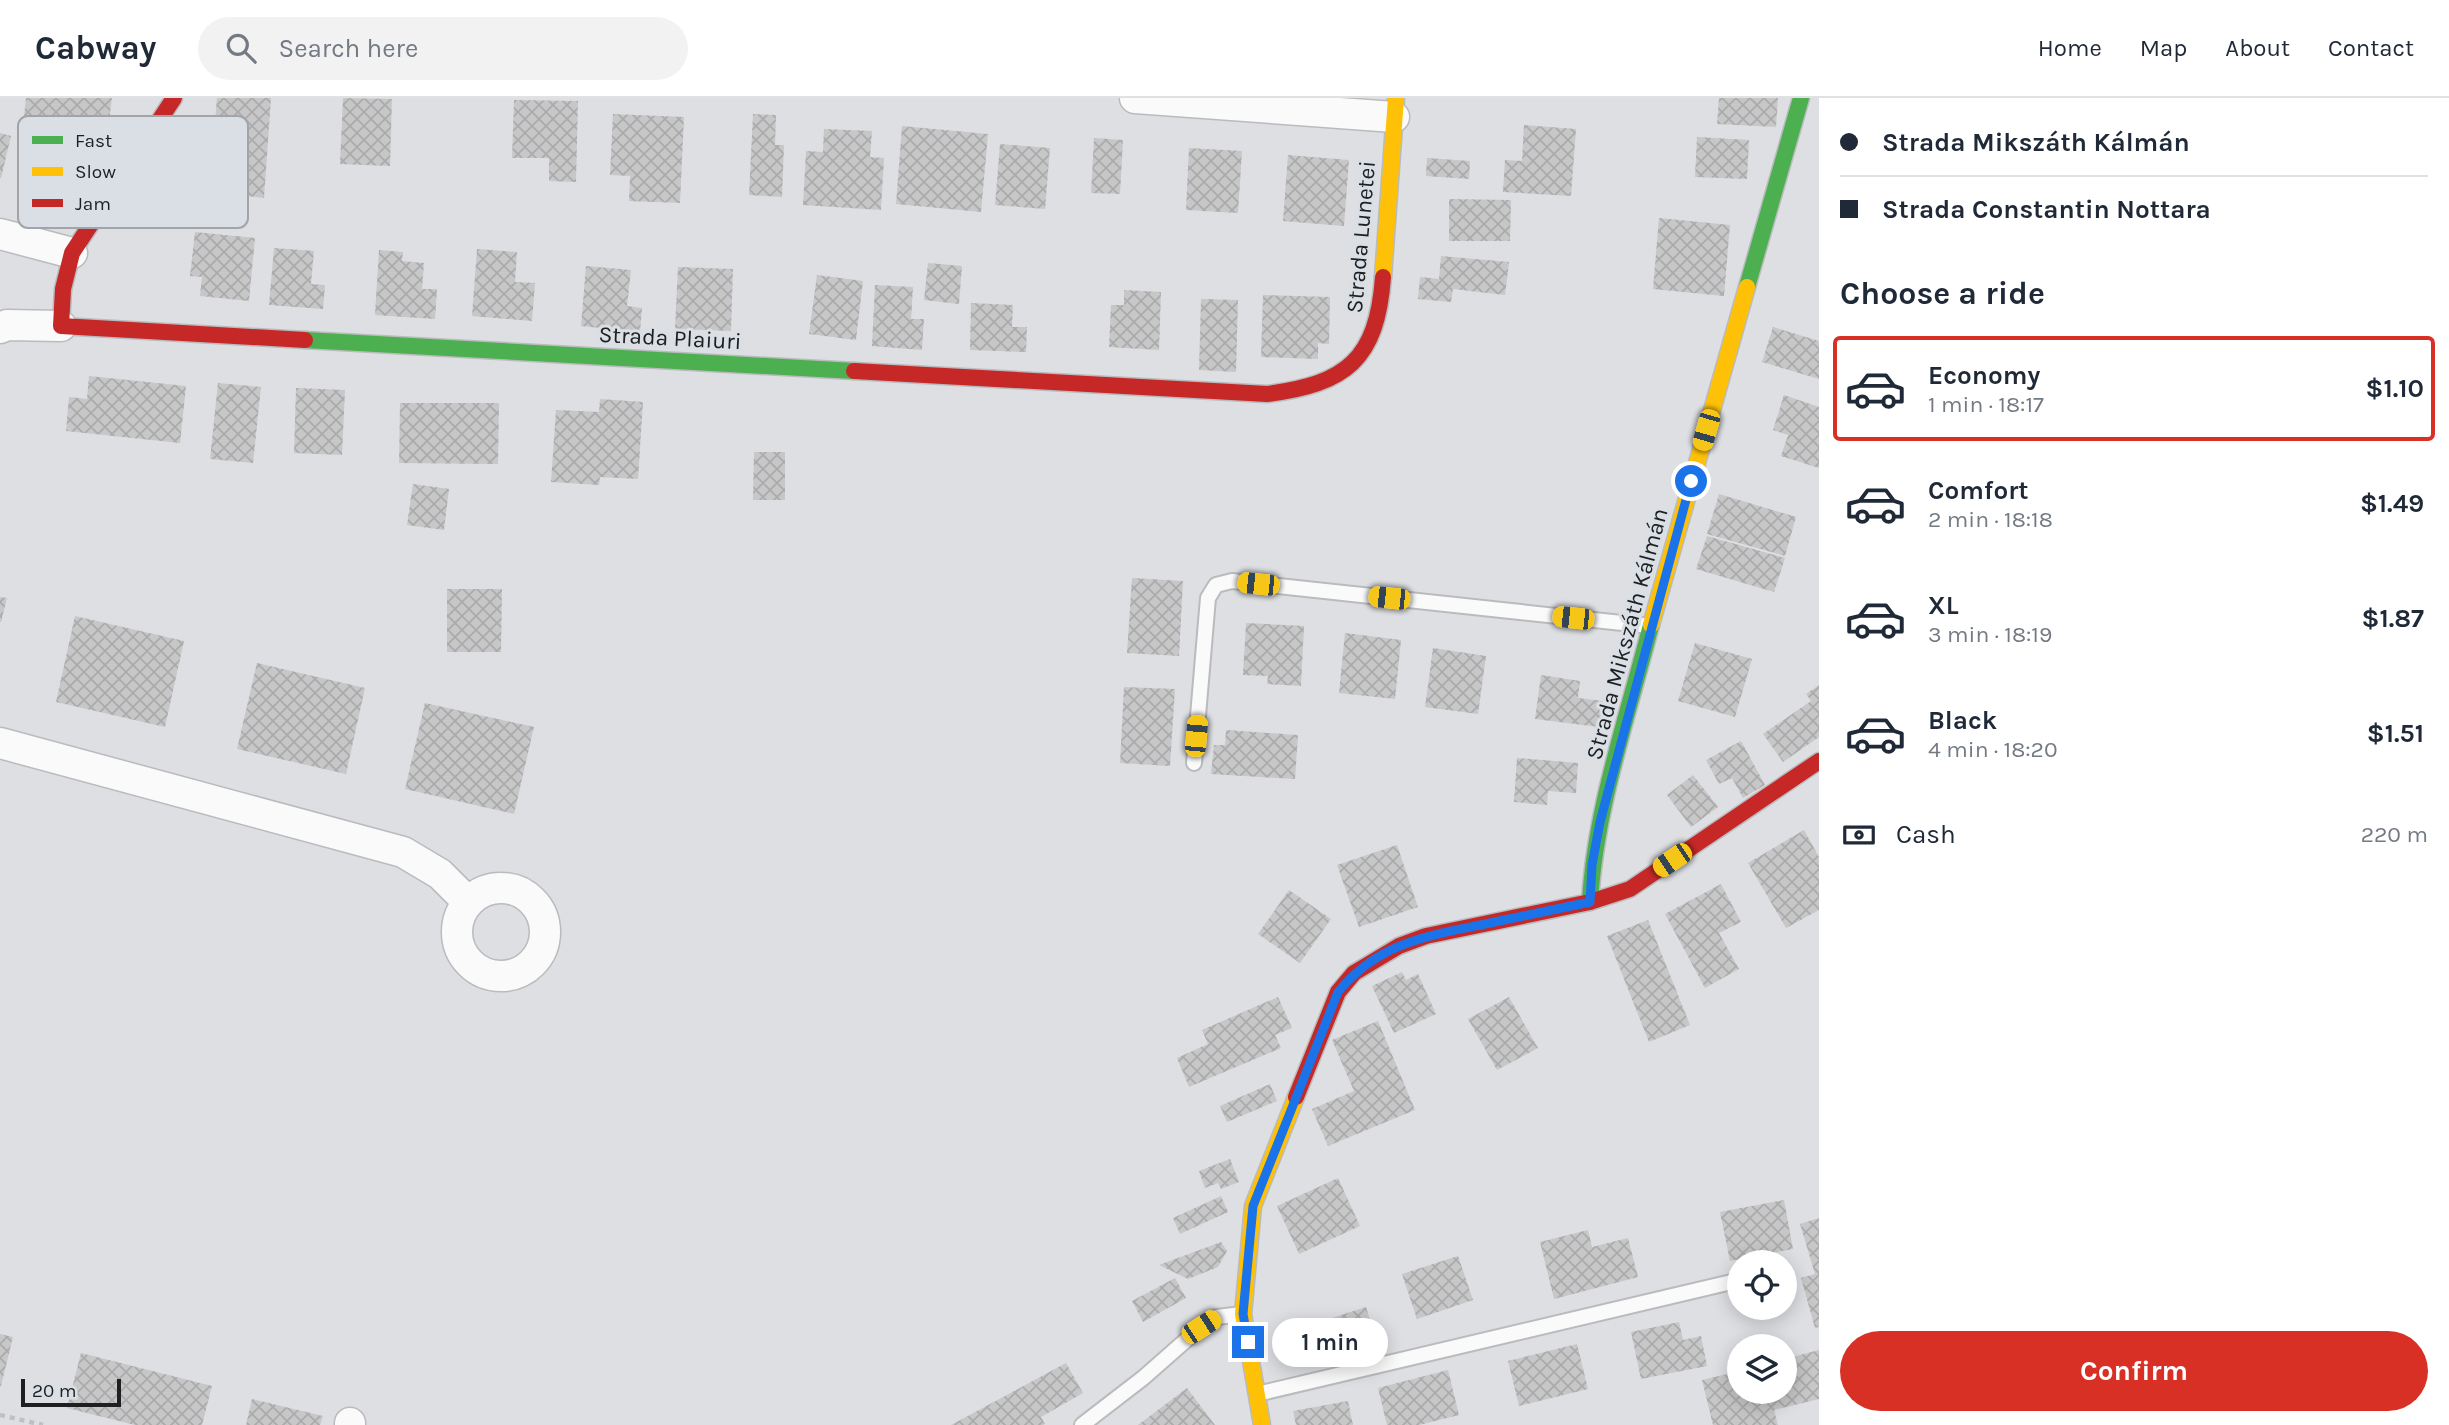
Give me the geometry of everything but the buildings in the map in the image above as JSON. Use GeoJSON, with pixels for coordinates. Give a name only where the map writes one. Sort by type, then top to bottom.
{"type":"FeatureCollection","features":[{"type":"Feature","properties":{"kind":"street"},"geometry":{"type":"LineString","coordinates":[[162,116],[174,98]]}},
{"type":"Feature","properties":{"kind":"street"},"geometry":{"type":"LineString","coordinates":[[1135,98],[1395,108]]}},
{"type":"Feature","properties":{"kind":"street","name":"Strada Mikszáth Kálmán"},"geometry":{"type":"LineString","coordinates":[[1590,902],[1592,865],[1600,822],[1651,626],[1801,98]]}},
{"type":"Feature","properties":{"kind":"street","name":"Strada Lunetei"},"geometry":{"type":"LineString","coordinates":[[1346,369],[1364,352],[1377,324],[1381,305],[1395,108]]}},
{"type":"Feature","properties":{"kind":"street"},"geometry":{"type":"LineString","coordinates":[[0,328],[7,325],[61,326],[63,289],[72,253],[88,228]]}},
{"type":"Feature","properties":{"kind":"street"},"geometry":{"type":"LineString","coordinates":[[0,234],[72,253]]}},
{"type":"Feature","properties":{"kind":"street","name":"Strada Plaiuri"},"geometry":{"type":"LineString","coordinates":[[61,326],[1267,394],[1322,385],[1346,369]]}},
{"type":"Feature","properties":{"kind":"street"},"geometry":{"type":"LineString","coordinates":[[0,743],[403,852],[439,874],[468,902]]}},
{"type":"Feature","properties":{"kind":"street"},"geometry":{"type":"LineString","coordinates":[[1262,1425],[1243,1314],[1253,1206],[1338,992],[1354,973],[1399,946],[1426,936],[1590,902],[1630,889],[1819,761]]}},
{"type":"Feature","properties":{"kind":"lane"},"geometry":{"type":"LineString","coordinates":[[1194,763],[1208,598],[1216,585],[1231,581],[1651,626]]}},
{"type":"Feature","properties":{"kind":"lane"},"geometry":{"type":"LineString","coordinates":[[1255,1394],[1727,1283]]}},
{"type":"Feature","properties":{"kind":"lane"},"geometry":{"type":"LineString","coordinates":[[1082,1425],[1143,1378],[1201,1327],[1217,1317],[1243,1314]]}},
{"type":"Feature","properties":{"kind":"path"},"geometry":{"type":"LineString","coordinates":[[0,1415],[43,1425]]}},
{"type":"Feature","properties":{"kind":"traffic: fast"},"geometry":{"type":"LineString","coordinates":[[1747,287],[1801,98]]}},
{"type":"Feature","properties":{"kind":"traffic: fast"},"geometry":{"type":"LineString","coordinates":[[305,340],[854,371]]}},
{"type":"Feature","properties":{"kind":"traffic: fast"},"geometry":{"type":"LineString","coordinates":[[1590,902],[1605,798],[1651,625]]}},
{"type":"Feature","properties":{"kind":"traffic: slow"},"geometry":{"type":"LineString","coordinates":[[1383,277],[1396,98]]}},
{"type":"Feature","properties":{"kind":"traffic: slow"},"geometry":{"type":"LineString","coordinates":[[1651,625],[1747,287]]}},
{"type":"Feature","properties":{"kind":"traffic: slow"},"geometry":{"type":"LineString","coordinates":[[1262,1425],[1243,1314],[1253,1206],[1296,1097]]}},
{"type":"Feature","properties":{"kind":"traffic: jam"},"geometry":{"type":"LineString","coordinates":[[162,116],[174,98]]}},
{"type":"Feature","properties":{"kind":"traffic: jam"},"geometry":{"type":"LineString","coordinates":[[88,228],[72,253],[63,289],[61,326],[305,340]]}},
{"type":"Feature","properties":{"kind":"traffic: jam"},"geometry":{"type":"LineString","coordinates":[[854,371],[1267,394],[1294,390],[1337,374],[1352,363],[1364,348],[1380,305],[1383,277]]}},
{"type":"Feature","properties":{"kind":"traffic: jam"},"geometry":{"type":"LineString","coordinates":[[1296,1097],[1338,992],[1354,973],[1399,946],[1426,936],[1590,902],[1630,889],[1819,761]]}},
{"type":"Feature","properties":{"kind":"route"},"geometry":{"type":"LineString","coordinates":[[1248,1342],[1243,1314],[1253,1206],[1338,992],[1354,973],[1374,959],[1426,936],[1590,902],[1592,865],[1600,822],[1691,481]]}}]}
